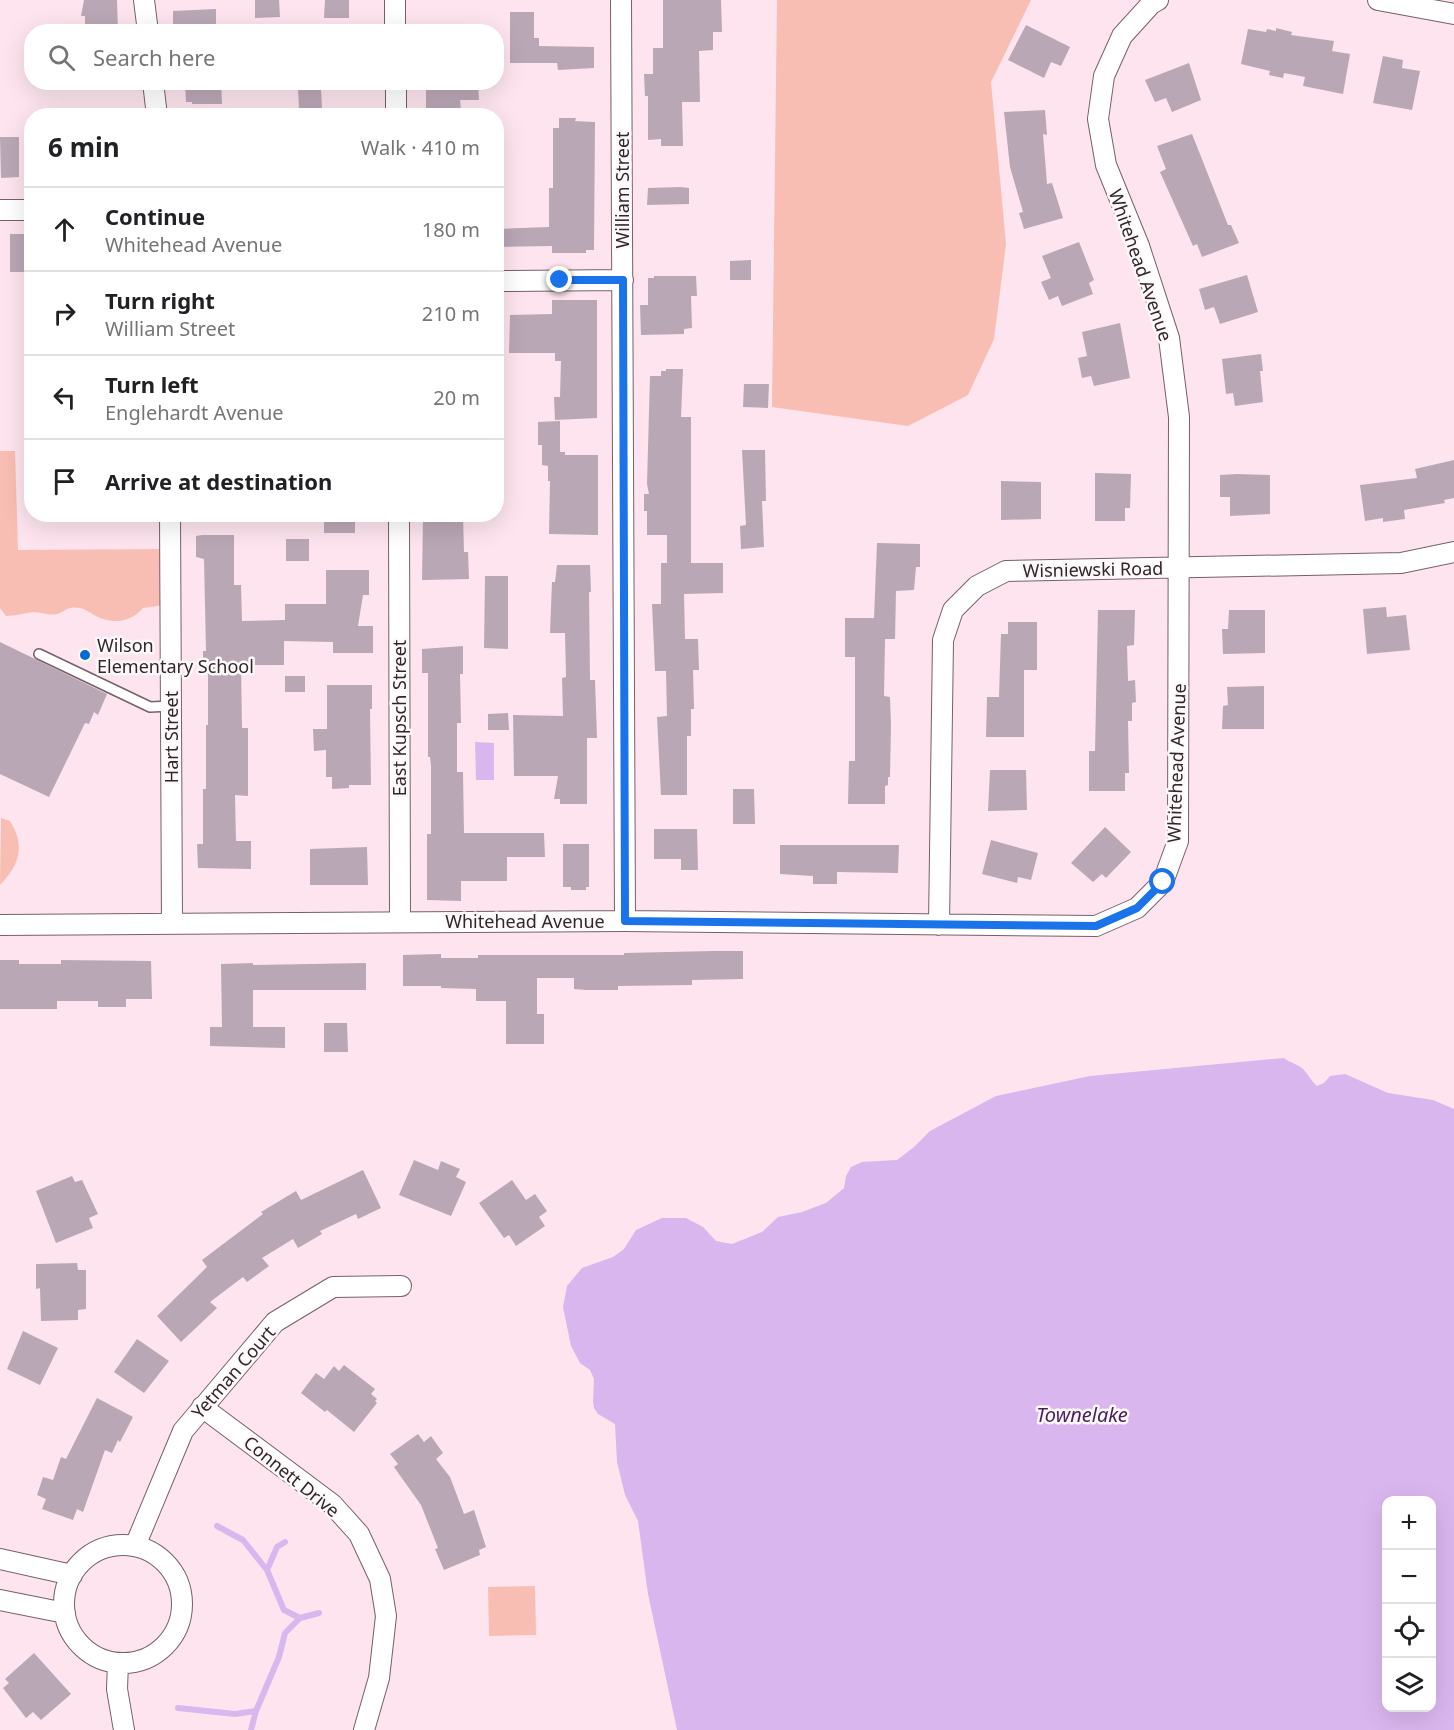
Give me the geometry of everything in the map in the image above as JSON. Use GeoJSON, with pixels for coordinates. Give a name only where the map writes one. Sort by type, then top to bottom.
{"type":"FeatureCollection","features":[{"type":"Feature","properties":{"kind":"street"},"geometry":{"type":"LineString","coordinates":[[144,0],[147,24]]}},
{"type":"Feature","properties":{"kind":"street"},"geometry":{"type":"LineString","coordinates":[[395,0],[395,24]]}},
{"type":"Feature","properties":{"kind":"street","name":"William Street"},"geometry":{"type":"LineString","coordinates":[[621,0],[625,921]]}},
{"type":"Feature","properties":{"kind":"street","name":"Whitehead Avenue"},"geometry":{"type":"LineString","coordinates":[[0,925],[625,921],[1096,926],[1137,908],[1163,882],[1178,841],[1179,417],[1169,338],[1139,246],[1106,165],[1098,119],[1104,76],[1122,36],[1151,4],[1158,0]]}},
{"type":"Feature","properties":{"kind":"street"},"geometry":{"type":"LineString","coordinates":[[1378,0],[1454,14]]}},
{"type":"Feature","properties":{"kind":"street"},"geometry":{"type":"LineString","coordinates":[[154,90],[156,108]]}},
{"type":"Feature","properties":{"kind":"street"},"geometry":{"type":"LineString","coordinates":[[396,90],[396,108]]}},
{"type":"Feature","properties":{"kind":"street"},"geometry":{"type":"LineString","coordinates":[[0,210],[24,210]]}},
{"type":"Feature","properties":{"kind":"street"},"geometry":{"type":"LineString","coordinates":[[504,281],[623,280]]}},
{"type":"Feature","properties":{"kind":"street","name":"Hart Street"},"geometry":{"type":"LineString","coordinates":[[170,522],[172,924]]}},
{"type":"Feature","properties":{"kind":"street","name":"East Kupsch Street"},"geometry":{"type":"LineString","coordinates":[[399,522],[400,921]]}},
{"type":"Feature","properties":{"kind":"street","name":"Wisniewski Road"},"geometry":{"type":"LineString","coordinates":[[939,925],[943,639],[953,610],[976,586],[1006,571],[1401,563],[1454,552]]}},
{"type":"Feature","properties":{"kind":"street","name":"Yetman Court"},"geometry":{"type":"LineString","coordinates":[[135,1546],[183,1431],[275,1322],[333,1287],[401,1286]]}},
{"type":"Feature","properties":{"kind":"street","name":"Connett Drive"},"geometry":{"type":"LineString","coordinates":[[202,1407],[332,1504],[359,1534],[380,1580],[386,1616],[379,1678],[364,1730]]}},
{"type":"Feature","properties":{"kind":"street"},"geometry":{"type":"LineString","coordinates":[[112,1546],[135,1546],[156,1554],[174,1573],[182,1596],[182,1612],[177,1629],[159,1651],[136,1662],[118,1663],[96,1657],[83,1647],[72,1633],[65,1613],[65,1593],[72,1575],[81,1562],[96,1551],[112,1546]]}},
{"type":"Feature","properties":{"kind":"street"},"geometry":{"type":"LineString","coordinates":[[0,1559],[72,1575]]}},
{"type":"Feature","properties":{"kind":"street"},"geometry":{"type":"LineString","coordinates":[[0,1600],[65,1613]]}},
{"type":"Feature","properties":{"kind":"street"},"geometry":{"type":"LineString","coordinates":[[118,1663],[117,1689],[124,1730]]}},
{"type":"Feature","properties":{"kind":"lane"},"geometry":{"type":"LineString","coordinates":[[39,654],[150,707],[171,706]]}},
{"type":"Feature","properties":{"kind":"shaded area"},"geometry":{"type":"Polygon","coordinates":[[[777,0],[1031,0],[991,82],[1006,244],[994,339],[968,395],[908,426],[772,407],[777,0]]]}},
{"type":"Feature","properties":{"kind":"shaded area"},"geometry":{"type":"Polygon","coordinates":[[[0,451],[15,451],[18,550],[170,549],[171,604],[143,608],[133,616],[121,621],[102,619],[78,608],[54,614],[34,612],[6,616],[0,608],[0,451]]]}},
{"type":"Feature","properties":{"kind":"shaded area"},"geometry":{"type":"Polygon","coordinates":[[[1,818],[10,821],[19,847],[16,863],[0,885],[1,818]]]}},
{"type":"Feature","properties":{"kind":"shaded area"},"geometry":{"type":"Polygon","coordinates":[[[535,1586],[536,1635],[489,1636],[488,1587],[535,1586]]]}},
{"type":"Feature","properties":{"kind":"water"},"geometry":{"type":"Polygon","coordinates":[[[475,742],[494,743],[494,780],[476,780],[475,742]]]}},
{"type":"Feature","properties":{"kind":"water","name":"Townelake"},"geometry":{"type":"Polygon","coordinates":[[[1284,1058],[1301,1067],[1317,1086],[1324,1083],[1330,1076],[1345,1074],[1388,1093],[1433,1100],[1454,1109],[1454,1730],[677,1730],[648,1594],[638,1521],[625,1495],[617,1462],[615,1424],[598,1414],[594,1408],[594,1379],[590,1370],[580,1363],[571,1346],[563,1307],[567,1286],[582,1268],[613,1257],[624,1249],[636,1230],[662,1218],[686,1218],[703,1227],[716,1241],[732,1244],[762,1232],[778,1217],[802,1212],[826,1203],[844,1188],[846,1176],[851,1167],[862,1162],[897,1160],[930,1131],[996,1096],[1090,1076],[1284,1058]]]}},
{"type":"Feature","properties":{"kind":"building"},"geometry":{"type":"Polygon","coordinates":[[[84,0],[117,0],[118,24],[85,24],[85,16],[81,16],[84,0]]]}},
{"type":"Feature","properties":{"kind":"building"},"geometry":{"type":"Polygon","coordinates":[[[255,0],[279,0],[280,17],[255,18],[255,0]]]}},
{"type":"Feature","properties":{"kind":"building"},"geometry":{"type":"Polygon","coordinates":[[[325,0],[349,0],[349,18],[324,18],[325,0]]]}},
{"type":"Feature","properties":{"kind":"building"},"geometry":{"type":"Polygon","coordinates":[[[663,0],[721,0],[722,32],[713,32],[713,50],[699,51],[700,102],[682,102],[683,146],[661,146],[661,139],[648,140],[648,96],[645,96],[644,74],[653,74],[653,48],[663,48],[663,0]]]}},
{"type":"Feature","properties":{"kind":"building"},"geometry":{"type":"Polygon","coordinates":[[[216,9],[216,24],[173,24],[173,11],[216,9]]]}},
{"type":"Feature","properties":{"kind":"building"},"geometry":{"type":"Polygon","coordinates":[[[510,12],[534,12],[534,38],[539,38],[539,46],[594,47],[594,68],[558,70],[557,63],[510,63],[510,12]]]}},
{"type":"Feature","properties":{"kind":"building"},"geometry":{"type":"Polygon","coordinates":[[[1026,25],[1070,47],[1061,66],[1051,62],[1044,78],[1008,60],[1026,25]]]}},
{"type":"Feature","properties":{"kind":"building"},"geometry":{"type":"Polygon","coordinates":[[[1276,28],[1292,32],[1291,35],[1334,41],[1332,51],[1350,54],[1343,94],[1303,86],[1305,77],[1284,73],[1283,78],[1269,75],[1270,71],[1241,64],[1248,29],[1266,32],[1267,29],[1276,31],[1276,28]]]}},
{"type":"Feature","properties":{"kind":"building"},"geometry":{"type":"Polygon","coordinates":[[[1383,56],[1403,60],[1402,68],[1420,71],[1412,110],[1373,103],[1383,56]]]}},
{"type":"Feature","properties":{"kind":"building"},"geometry":{"type":"Polygon","coordinates":[[[1189,63],[1201,100],[1172,112],[1166,98],[1155,102],[1145,80],[1189,63]]]}},
{"type":"Feature","properties":{"kind":"building"},"geometry":{"type":"Polygon","coordinates":[[[185,90],[221,90],[222,104],[186,102],[185,90]]]}},
{"type":"Feature","properties":{"kind":"building"},"geometry":{"type":"Polygon","coordinates":[[[298,90],[321,90],[322,108],[299,108],[298,90]]]}},
{"type":"Feature","properties":{"kind":"building"},"geometry":{"type":"Polygon","coordinates":[[[426,90],[478,90],[479,100],[460,100],[461,108],[426,108],[426,90]]]}},
{"type":"Feature","properties":{"kind":"building"},"geometry":{"type":"Polygon","coordinates":[[[1045,110],[1047,135],[1043,134],[1047,184],[1052,183],[1063,218],[1024,229],[1019,213],[1023,212],[1010,167],[1004,112],[1045,110]]]}},
{"type":"Feature","properties":{"kind":"building"},"geometry":{"type":"Polygon","coordinates":[[[559,118],[576,118],[575,121],[595,122],[594,250],[586,250],[586,253],[552,253],[552,246],[504,247],[504,229],[549,227],[549,188],[553,188],[553,128],[559,128],[559,118]]]}},
{"type":"Feature","properties":{"kind":"building"},"geometry":{"type":"Polygon","coordinates":[[[1192,134],[1228,225],[1231,225],[1239,243],[1202,257],[1197,244],[1193,246],[1160,172],[1166,169],[1157,146],[1192,134]]]}},
{"type":"Feature","properties":{"kind":"building"},"geometry":{"type":"Polygon","coordinates":[[[0,137],[19,137],[19,177],[1,178],[0,137]]]}},
{"type":"Feature","properties":{"kind":"building"},"geometry":{"type":"Polygon","coordinates":[[[648,188],[689,188],[689,204],[647,205],[648,188]]]}},
{"type":"Feature","properties":{"kind":"building"},"geometry":{"type":"Polygon","coordinates":[[[10,234],[24,234],[24,272],[10,272],[10,234]]]}},
{"type":"Feature","properties":{"kind":"building"},"geometry":{"type":"Polygon","coordinates":[[[1079,242],[1094,280],[1089,283],[1093,294],[1062,306],[1058,296],[1049,300],[1041,282],[1051,278],[1042,256],[1079,242]]]}},
{"type":"Feature","properties":{"kind":"building"},"geometry":{"type":"Polygon","coordinates":[[[751,260],[751,280],[730,280],[730,261],[751,260]]]}},
{"type":"Feature","properties":{"kind":"building"},"geometry":{"type":"Polygon","coordinates":[[[1247,275],[1258,312],[1220,324],[1214,307],[1205,310],[1199,289],[1247,275]]]}},
{"type":"Feature","properties":{"kind":"building"},"geometry":{"type":"Polygon","coordinates":[[[654,276],[696,276],[697,296],[691,296],[692,328],[684,329],[684,334],[641,335],[640,305],[648,305],[648,278],[654,278],[654,276]]]}},
{"type":"Feature","properties":{"kind":"building"},"geometry":{"type":"Polygon","coordinates":[[[552,300],[597,300],[597,418],[555,420],[554,397],[560,397],[561,361],[555,361],[555,353],[509,353],[510,315],[552,314],[552,300]]]}},
{"type":"Feature","properties":{"kind":"building"},"geometry":{"type":"Polygon","coordinates":[[[1120,323],[1130,378],[1094,386],[1091,376],[1082,378],[1078,358],[1087,356],[1082,332],[1120,323]]]}},
{"type":"Feature","properties":{"kind":"building"},"geometry":{"type":"Polygon","coordinates":[[[1261,354],[1263,402],[1235,406],[1233,393],[1226,394],[1222,359],[1261,354]]]}},
{"type":"Feature","properties":{"kind":"building"},"geometry":{"type":"Polygon","coordinates":[[[666,369],[683,369],[681,417],[691,417],[691,563],[723,563],[723,593],[684,594],[685,639],[698,639],[699,670],[693,670],[694,709],[691,709],[691,736],[687,736],[687,795],[661,795],[657,717],[667,716],[666,671],[655,671],[652,604],[661,604],[661,563],[667,563],[667,535],[647,535],[647,511],[644,511],[644,494],[649,494],[647,484],[650,376],[661,376],[661,371],[666,371],[666,369]]]}},
{"type":"Feature","properties":{"kind":"building"},"geometry":{"type":"Polygon","coordinates":[[[744,384],[769,384],[768,408],[743,407],[744,384]]]}},
{"type":"Feature","properties":{"kind":"building"},"geometry":{"type":"Polygon","coordinates":[[[560,421],[560,452],[565,452],[565,455],[598,455],[598,535],[549,534],[550,481],[548,481],[548,466],[542,465],[542,445],[538,445],[538,422],[560,421]]]}},
{"type":"Feature","properties":{"kind":"building"},"geometry":{"type":"Polygon","coordinates":[[[742,450],[765,450],[766,501],[762,501],[764,547],[741,549],[740,526],[746,525],[742,450]]]}},
{"type":"Feature","properties":{"kind":"building"},"geometry":{"type":"Polygon","coordinates":[[[1454,460],[1454,498],[1444,500],[1445,503],[1404,510],[1405,519],[1383,522],[1383,518],[1365,521],[1360,485],[1417,478],[1415,469],[1454,460]]]}},
{"type":"Feature","properties":{"kind":"building"},"geometry":{"type":"Polygon","coordinates":[[[1095,473],[1131,474],[1130,508],[1125,508],[1125,521],[1095,521],[1095,473]]]}},
{"type":"Feature","properties":{"kind":"building"},"geometry":{"type":"Polygon","coordinates":[[[1220,475],[1270,475],[1270,514],[1230,516],[1230,497],[1220,497],[1220,475]]]}},
{"type":"Feature","properties":{"kind":"building"},"geometry":{"type":"Polygon","coordinates":[[[1001,481],[1041,482],[1041,519],[1001,520],[1001,481]]]}},
{"type":"Feature","properties":{"kind":"building"},"geometry":{"type":"Polygon","coordinates":[[[324,522],[355,522],[355,533],[324,533],[324,522]]]}},
{"type":"Feature","properties":{"kind":"building"},"geometry":{"type":"Polygon","coordinates":[[[423,522],[463,522],[464,552],[468,552],[469,579],[422,580],[423,522]]]}},
{"type":"Feature","properties":{"kind":"building"},"geometry":{"type":"Polygon","coordinates":[[[234,535],[234,585],[241,585],[242,621],[285,620],[285,604],[326,604],[326,570],[369,570],[369,595],[363,595],[358,626],[373,626],[373,653],[333,653],[333,642],[284,641],[284,665],[241,665],[242,728],[248,728],[248,796],[235,795],[236,841],[251,841],[251,869],[198,868],[197,844],[203,844],[203,789],[206,789],[206,725],[208,725],[208,674],[203,674],[203,651],[206,651],[204,559],[196,557],[196,536],[234,535]]]}},
{"type":"Feature","properties":{"kind":"building"},"geometry":{"type":"Polygon","coordinates":[[[286,539],[309,539],[309,561],[286,561],[286,539]]]}},
{"type":"Feature","properties":{"kind":"building"},"geometry":{"type":"Polygon","coordinates":[[[877,543],[920,544],[920,567],[916,567],[914,590],[896,591],[895,639],[885,639],[884,696],[890,697],[891,725],[890,777],[888,777],[888,785],[885,786],[885,804],[848,804],[849,761],[855,761],[855,657],[845,657],[845,618],[874,618],[877,543]]]}},
{"type":"Feature","properties":{"kind":"building"},"geometry":{"type":"Polygon","coordinates":[[[557,565],[590,565],[590,680],[595,680],[597,738],[587,738],[587,804],[560,804],[560,799],[554,799],[558,776],[514,776],[513,715],[563,716],[562,678],[566,677],[565,633],[550,633],[552,582],[555,582],[557,565]]]}},
{"type":"Feature","properties":{"kind":"building"},"geometry":{"type":"Polygon","coordinates":[[[485,576],[508,576],[508,649],[484,648],[485,576]]]}},
{"type":"Feature","properties":{"kind":"building"},"geometry":{"type":"Polygon","coordinates":[[[1386,607],[1387,617],[1406,615],[1410,650],[1367,654],[1363,609],[1386,607]]]}},
{"type":"Feature","properties":{"kind":"building"},"geometry":{"type":"Polygon","coordinates":[[[1098,610],[1135,610],[1134,645],[1127,646],[1128,681],[1135,680],[1136,702],[1132,703],[1132,721],[1128,721],[1129,773],[1125,773],[1125,791],[1089,791],[1089,751],[1095,751],[1098,610]]]}},
{"type":"Feature","properties":{"kind":"building"},"geometry":{"type":"Polygon","coordinates":[[[1229,610],[1265,610],[1265,653],[1223,654],[1222,629],[1228,629],[1229,610]]]}},
{"type":"Feature","properties":{"kind":"building"},"geometry":{"type":"Polygon","coordinates":[[[1008,622],[1037,622],[1037,670],[1024,670],[1024,737],[986,737],[987,697],[999,697],[1001,634],[1008,634],[1008,622]]]}},
{"type":"Feature","properties":{"kind":"building"},"geometry":{"type":"Polygon","coordinates":[[[0,642],[107,694],[98,715],[94,712],[89,724],[85,723],[49,797],[0,774],[0,642]]]}},
{"type":"Feature","properties":{"kind":"building"},"geometry":{"type":"Polygon","coordinates":[[[463,646],[463,674],[460,674],[461,723],[457,723],[457,772],[463,772],[464,833],[544,833],[545,857],[507,857],[507,881],[461,881],[461,901],[427,900],[427,834],[431,834],[431,766],[430,757],[428,757],[428,673],[422,673],[422,649],[463,646]]]}},
{"type":"Feature","properties":{"kind":"building"},"geometry":{"type":"Polygon","coordinates":[[[285,676],[305,676],[305,692],[285,692],[285,676]]]}},
{"type":"Feature","properties":{"kind":"building"},"geometry":{"type":"Polygon","coordinates":[[[327,685],[372,685],[371,785],[349,785],[349,788],[332,789],[332,777],[326,777],[326,750],[314,751],[313,729],[327,729],[327,685]]]}},
{"type":"Feature","properties":{"kind":"building"},"geometry":{"type":"Polygon","coordinates":[[[1264,686],[1264,729],[1222,729],[1223,706],[1228,705],[1227,687],[1264,686]]]}},
{"type":"Feature","properties":{"kind":"building"},"geometry":{"type":"Polygon","coordinates":[[[508,713],[509,730],[488,730],[488,714],[508,713]]]}},
{"type":"Feature","properties":{"kind":"building"},"geometry":{"type":"Polygon","coordinates":[[[990,770],[1026,770],[1027,810],[988,811],[990,770]]]}},
{"type":"Feature","properties":{"kind":"building"},"geometry":{"type":"Polygon","coordinates":[[[733,789],[754,789],[755,824],[733,824],[733,789]]]}},
{"type":"Feature","properties":{"kind":"building"},"geometry":{"type":"Polygon","coordinates":[[[1105,827],[1131,852],[1106,878],[1102,874],[1093,882],[1071,863],[1105,827]]]}},
{"type":"Feature","properties":{"kind":"building"},"geometry":{"type":"Polygon","coordinates":[[[654,829],[697,829],[698,870],[681,870],[681,859],[654,859],[654,829]]]}},
{"type":"Feature","properties":{"kind":"building"},"geometry":{"type":"Polygon","coordinates":[[[991,840],[1038,853],[1031,880],[1018,877],[1017,883],[982,874],[991,840]]]}},
{"type":"Feature","properties":{"kind":"building"},"geometry":{"type":"Polygon","coordinates":[[[563,844],[589,844],[589,887],[586,887],[586,890],[571,890],[571,887],[563,887],[563,844]]]}},
{"type":"Feature","properties":{"kind":"building"},"geometry":{"type":"Polygon","coordinates":[[[780,845],[899,845],[898,873],[837,872],[837,884],[813,884],[813,876],[780,874],[780,845]]]}},
{"type":"Feature","properties":{"kind":"building"},"geometry":{"type":"Polygon","coordinates":[[[367,847],[368,885],[310,885],[310,849],[367,847]]]}},
{"type":"Feature","properties":{"kind":"building"},"geometry":{"type":"Polygon","coordinates":[[[743,951],[743,979],[692,980],[692,985],[618,986],[618,990],[586,990],[574,989],[574,978],[537,978],[537,1014],[544,1014],[544,1044],[506,1044],[506,1001],[476,1001],[476,989],[403,986],[403,955],[441,954],[441,958],[478,958],[478,955],[624,955],[624,953],[743,951]]]}},
{"type":"Feature","properties":{"kind":"building"},"geometry":{"type":"Polygon","coordinates":[[[0,960],[19,960],[19,964],[61,964],[61,960],[151,961],[152,999],[126,999],[126,1007],[98,1007],[98,1001],[57,1001],[57,1009],[0,1009],[0,960]]]}},
{"type":"Feature","properties":{"kind":"building"},"geometry":{"type":"Polygon","coordinates":[[[253,963],[253,965],[366,963],[366,990],[253,990],[253,1027],[285,1027],[285,1048],[210,1046],[210,1027],[222,1027],[221,964],[253,963]]]}},
{"type":"Feature","properties":{"kind":"building"},"geometry":{"type":"Polygon","coordinates":[[[324,1023],[347,1023],[348,1052],[324,1052],[324,1023]]]}},
{"type":"Feature","properties":{"kind":"building"},"geometry":{"type":"Polygon","coordinates":[[[414,1160],[438,1170],[441,1161],[460,1169],[456,1177],[466,1182],[451,1216],[399,1195],[414,1160]]]}},
{"type":"Feature","properties":{"kind":"building"},"geometry":{"type":"Polygon","coordinates":[[[363,1170],[381,1208],[358,1219],[356,1214],[320,1231],[322,1234],[298,1248],[293,1239],[262,1258],[269,1266],[247,1282],[243,1277],[210,1302],[217,1308],[181,1342],[157,1316],[207,1267],[202,1260],[263,1214],[261,1212],[296,1191],[301,1200],[363,1170]]]}},
{"type":"Feature","properties":{"kind":"building"},"geometry":{"type":"Polygon","coordinates":[[[72,1176],[75,1182],[82,1180],[98,1214],[89,1218],[93,1228],[56,1243],[36,1191],[72,1176]]]}},
{"type":"Feature","properties":{"kind":"building"},"geometry":{"type":"Polygon","coordinates":[[[512,1180],[526,1200],[535,1194],[547,1211],[539,1217],[545,1226],[516,1246],[509,1235],[504,1238],[479,1203],[512,1180]]]}},
{"type":"Feature","properties":{"kind":"building"},"geometry":{"type":"Polygon","coordinates":[[[77,1263],[78,1270],[86,1270],[86,1309],[78,1310],[78,1320],[41,1321],[40,1288],[36,1289],[36,1264],[77,1263]]]}},
{"type":"Feature","properties":{"kind":"building"},"geometry":{"type":"Polygon","coordinates":[[[23,1331],[58,1348],[40,1385],[7,1369],[23,1331]]]}},
{"type":"Feature","properties":{"kind":"building"},"geometry":{"type":"Polygon","coordinates":[[[137,1339],[169,1361],[144,1393],[114,1372],[137,1339]]]}},
{"type":"Feature","properties":{"kind":"building"},"geometry":{"type":"Polygon","coordinates":[[[344,1365],[375,1389],[371,1394],[377,1399],[375,1401],[377,1403],[354,1432],[301,1393],[316,1373],[324,1379],[334,1366],[339,1371],[344,1365]]]}},
{"type":"Feature","properties":{"kind":"building"},"geometry":{"type":"Polygon","coordinates":[[[97,1398],[133,1417],[112,1453],[105,1450],[83,1512],[77,1509],[73,1520],[42,1509],[46,1499],[37,1495],[43,1477],[53,1480],[61,1457],[66,1459],[97,1398]]]}},
{"type":"Feature","properties":{"kind":"building"},"geometry":{"type":"Polygon","coordinates":[[[418,1434],[424,1442],[431,1436],[443,1453],[436,1459],[450,1477],[464,1514],[474,1510],[486,1547],[479,1550],[480,1555],[444,1570],[421,1505],[394,1467],[398,1464],[390,1454],[418,1434]]]}},
{"type":"Feature","properties":{"kind":"building"},"geometry":{"type":"Polygon","coordinates":[[[34,1653],[71,1694],[41,1720],[33,1712],[26,1718],[3,1688],[9,1683],[5,1679],[34,1653]]]}},
{"type":"Feature","properties":{"kind":"waterway"},"geometry":{"type":"LineString","coordinates":[[217,1526],[243,1540],[267,1570],[284,1610],[300,1618],[319,1613]]}},
{"type":"Feature","properties":{"kind":"waterway"},"geometry":{"type":"LineString","coordinates":[[267,1570],[277,1547],[285,1542]]}},
{"type":"Feature","properties":{"kind":"waterway"},"geometry":{"type":"LineString","coordinates":[[178,1708],[235,1714],[256,1711],[279,1657],[285,1633],[300,1618]]}},
{"type":"Feature","properties":{"kind":"waterway"},"geometry":{"type":"LineString","coordinates":[[251,1730],[256,1711]]}},
{"type":"Feature","properties":{"kind":"place","name":"Wilson Elementary School"},"geometry":{"type":"Point","coordinates":[85,655]}},
{"type":"Feature","properties":{"kind":"route"},"geometry":{"type":"LineString","coordinates":[[560,280],[623,280],[625,921],[1096,926],[1137,908],[1163,882]]}}]}
